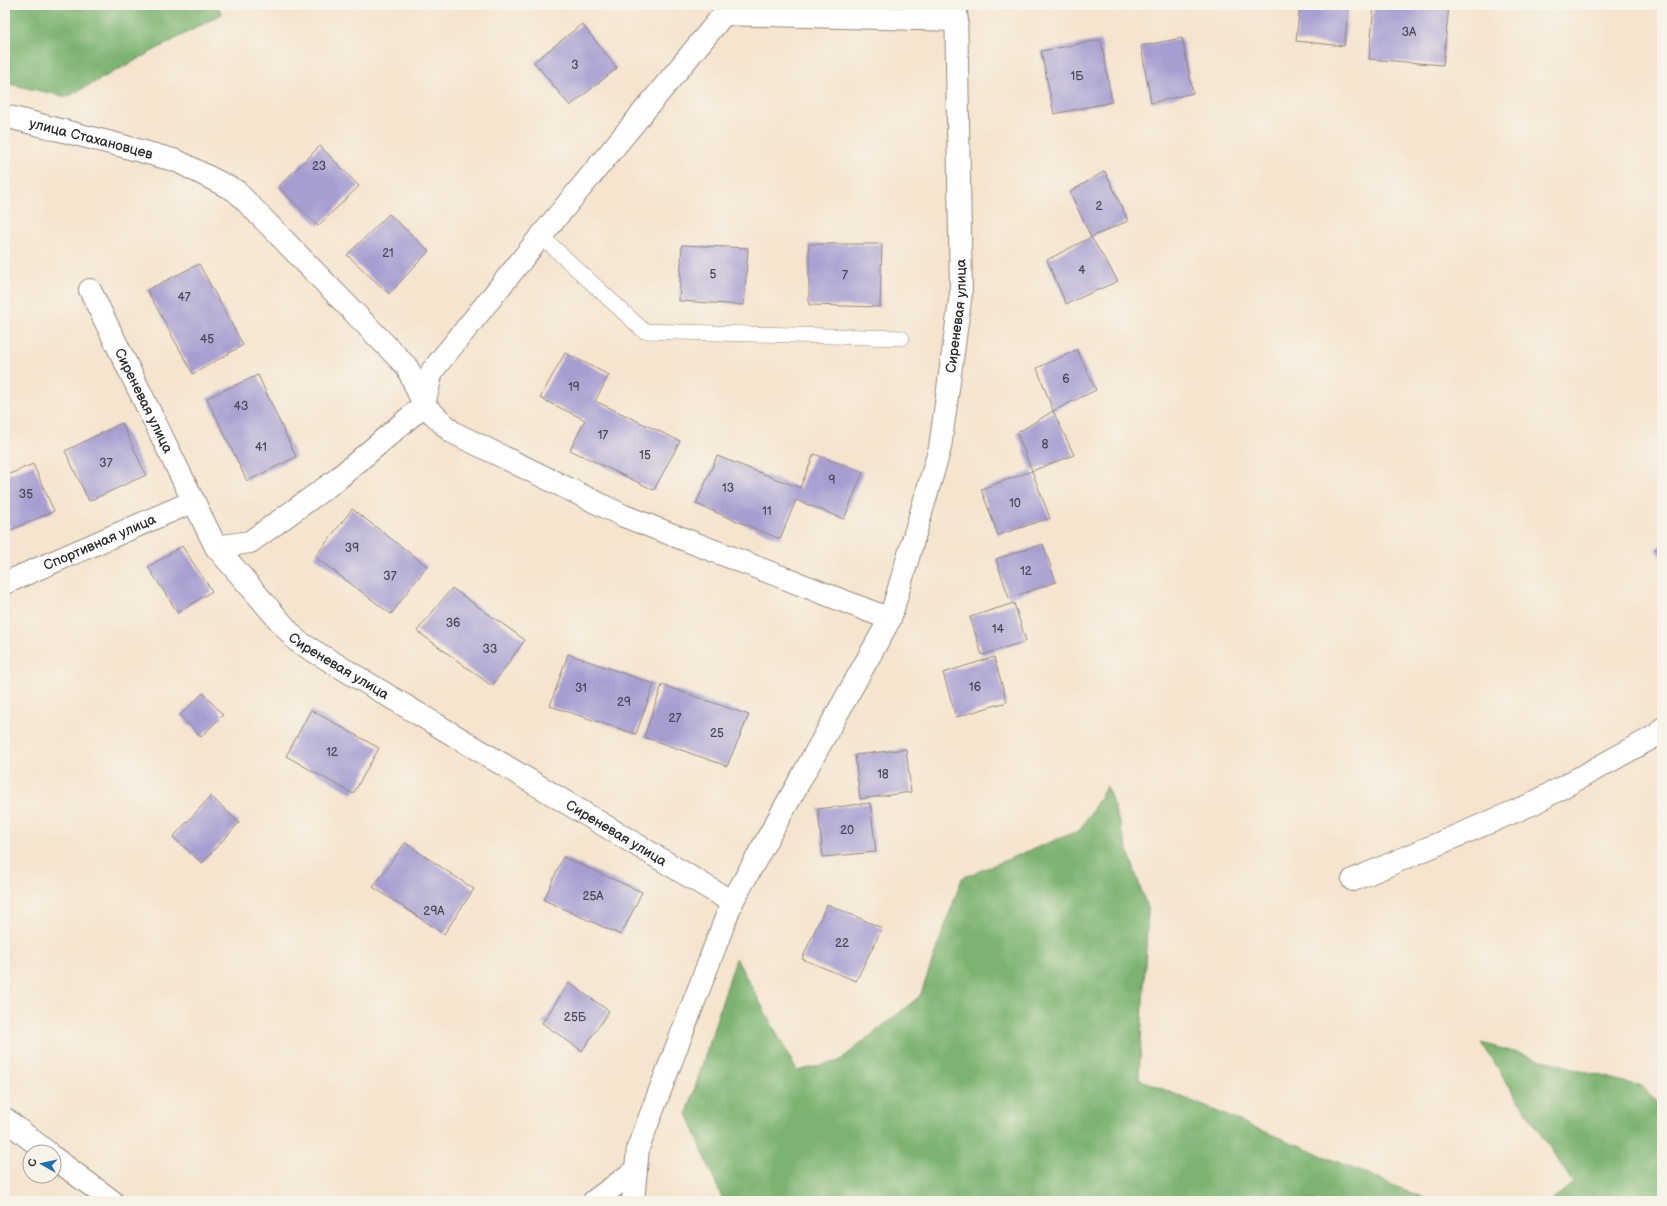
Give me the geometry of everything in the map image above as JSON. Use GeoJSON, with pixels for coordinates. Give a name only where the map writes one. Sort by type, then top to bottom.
{"type":"FeatureCollection","features":[{"type":"Feature","properties":{"kind":"street"},"geometry":{"type":"LineString","coordinates":[[216,547],[250,542],[335,481],[424,405],[432,371],[724,14],[956,12]]}},
{"type":"Feature","properties":{"kind":"street","name":"Сиреневая улица"},"geometry":{"type":"LineString","coordinates":[[633,1201],[638,1148],[732,902],[890,619],[940,448],[961,293],[956,12]]}},
{"type":"Feature","properties":{"kind":"street","name":"улица Стахановцев"},"geometry":{"type":"LineString","coordinates":[[5,116],[177,161],[236,191],[407,367],[424,405]]}},
{"type":"Feature","properties":{"kind":"street","name":"Сиреневая улица"},"geometry":{"type":"LineString","coordinates":[[90,290],[216,547],[297,641],[732,902]]}},
{"type":"Feature","properties":{"kind":"street"},"geometry":{"type":"LineString","coordinates":[[424,405],[452,432],[624,516],[890,619]]}},
{"type":"Feature","properties":{"kind":"street","name":"Спортивная улица"},"geometry":{"type":"LineString","coordinates":[[5,583],[194,501]]}},
{"type":"Feature","properties":{"kind":"street"},"geometry":{"type":"LineString","coordinates":[[1353,880],[1532,804],[1657,735],[1662,729]]}},
{"type":"Feature","properties":{"kind":"street"},"geometry":{"type":"LineString","coordinates":[[5,1119],[37,1144]]}},
{"type":"Feature","properties":{"kind":"street"},"geometry":{"type":"LineString","coordinates":[[62,1164],[112,1201]]}},
{"type":"Feature","properties":{"kind":"street"},"geometry":{"type":"LineString","coordinates":[[594,1201],[636,1170]]}},
{"type":"Feature","properties":{"kind":"lane"},"geometry":{"type":"LineString","coordinates":[[541,236],[644,331],[902,338]]}},
{"type":"Feature","properties":{"kind":"green space"},"geometry":{"type":"Polygon","coordinates":[[[5,5],[217,5],[222,14],[67,97],[5,83],[5,5]]]}},
{"type":"Feature","properties":{"kind":"green space"},"geometry":{"type":"Polygon","coordinates":[[[1107,786],[1148,911],[1139,1079],[1431,1201],[723,1201],[687,1113],[736,958],[797,1071],[839,1061],[920,996],[962,878],[1080,830],[1107,786]]]}},
{"type":"Feature","properties":{"kind":"green space"},"geometry":{"type":"Polygon","coordinates":[[[1481,1043],[1643,1087],[1662,1107],[1662,1201],[1551,1201],[1573,1183],[1481,1043]]]}},
{"type":"Feature","properties":{"kind":"building"},"geometry":{"type":"Polygon","coordinates":[[[1300,5],[1349,5],[1344,46],[1296,41],[1300,5]]]}},
{"type":"Feature","properties":{"kind":"building"},"geometry":{"type":"Polygon","coordinates":[[[1374,5],[1449,5],[1443,65],[1369,59],[1374,5]]]}},
{"type":"Feature","properties":{"kind":"building"},"geometry":{"type":"Polygon","coordinates":[[[582,24],[617,68],[570,106],[534,62],[582,24]]]}},
{"type":"Feature","properties":{"kind":"building"},"geometry":{"type":"Polygon","coordinates":[[[1182,38],[1193,93],[1151,103],[1141,46],[1182,38]]]}},
{"type":"Feature","properties":{"kind":"building"},"geometry":{"type":"Polygon","coordinates":[[[1101,40],[1112,102],[1054,114],[1041,51],[1101,40]]]}},
{"type":"Feature","properties":{"kind":"building"},"geometry":{"type":"Polygon","coordinates":[[[320,146],[359,186],[318,226],[278,187],[320,146]]]}},
{"type":"Feature","properties":{"kind":"building"},"geometry":{"type":"Polygon","coordinates":[[[1105,171],[1128,221],[1091,237],[1070,192],[1105,171]]]}},
{"type":"Feature","properties":{"kind":"building"},"geometry":{"type":"Polygon","coordinates":[[[389,214],[429,251],[389,294],[347,255],[389,214]]]}},
{"type":"Feature","properties":{"kind":"building"},"geometry":{"type":"Polygon","coordinates":[[[1091,237],[1118,281],[1066,304],[1047,260],[1091,237]]]}},
{"type":"Feature","properties":{"kind":"building"},"geometry":{"type":"Polygon","coordinates":[[[809,244],[882,244],[880,307],[809,305],[809,244]]]}},
{"type":"Feature","properties":{"kind":"building"},"geometry":{"type":"Polygon","coordinates":[[[682,245],[748,248],[744,305],[679,301],[682,245]]]}},
{"type":"Feature","properties":{"kind":"building"},"geometry":{"type":"Polygon","coordinates":[[[199,264],[243,345],[193,374],[147,290],[199,264]]]}},
{"type":"Feature","properties":{"kind":"building"},"geometry":{"type":"Polygon","coordinates":[[[1077,350],[1096,390],[1053,411],[1037,368],[1077,350]]]}},
{"type":"Feature","properties":{"kind":"building"},"geometry":{"type":"Polygon","coordinates":[[[565,353],[609,375],[595,401],[680,441],[654,490],[570,450],[585,420],[540,398],[565,353]]]}},
{"type":"Feature","properties":{"kind":"building"},"geometry":{"type":"Polygon","coordinates":[[[258,375],[296,457],[247,481],[207,398],[258,375]]]}},
{"type":"Feature","properties":{"kind":"building"},"geometry":{"type":"Polygon","coordinates":[[[1053,411],[1074,455],[1032,471],[1017,433],[1053,411]]]}},
{"type":"Feature","properties":{"kind":"building"},"geometry":{"type":"Polygon","coordinates":[[[122,423],[146,475],[89,501],[65,451],[122,423]]]}},
{"type":"Feature","properties":{"kind":"building"},"geometry":{"type":"Polygon","coordinates":[[[814,454],[863,472],[844,519],[796,500],[780,539],[696,504],[717,456],[800,488],[814,454]]]}},
{"type":"Feature","properties":{"kind":"building"},"geometry":{"type":"Polygon","coordinates":[[[33,464],[54,511],[11,530],[5,515],[5,476],[33,464]]]}},
{"type":"Feature","properties":{"kind":"building"},"geometry":{"type":"Polygon","coordinates":[[[1032,471],[1050,518],[998,535],[981,489],[1032,471]]]}},
{"type":"Feature","properties":{"kind":"building"},"geometry":{"type":"Polygon","coordinates":[[[352,509],[427,566],[391,614],[315,557],[352,509]]]}},
{"type":"Feature","properties":{"kind":"building"},"geometry":{"type":"Polygon","coordinates":[[[1043,544],[1056,582],[1009,598],[996,559],[1043,544]]]}},
{"type":"Feature","properties":{"kind":"building"},"geometry":{"type":"Polygon","coordinates":[[[1662,544],[1662,558],[1655,549],[1662,544]]]}},
{"type":"Feature","properties":{"kind":"building"},"geometry":{"type":"Polygon","coordinates":[[[182,546],[212,591],[178,613],[148,567],[182,546]]]}},
{"type":"Feature","properties":{"kind":"building"},"geometry":{"type":"Polygon","coordinates":[[[452,588],[525,640],[492,686],[417,631],[452,588]]]}},
{"type":"Feature","properties":{"kind":"building"},"geometry":{"type":"Polygon","coordinates":[[[1014,603],[1026,641],[982,655],[970,617],[1014,603]]]}},
{"type":"Feature","properties":{"kind":"building"},"geometry":{"type":"Polygon","coordinates":[[[568,654],[654,684],[636,734],[550,706],[568,654]]]}},
{"type":"Feature","properties":{"kind":"building"},"geometry":{"type":"Polygon","coordinates":[[[994,657],[1007,702],[956,717],[943,673],[994,657]]]}},
{"type":"Feature","properties":{"kind":"building"},"geometry":{"type":"Polygon","coordinates":[[[662,685],[749,715],[727,766],[644,737],[662,685]]]}},
{"type":"Feature","properties":{"kind":"building"},"geometry":{"type":"Polygon","coordinates":[[[203,693],[223,715],[201,737],[180,715],[203,693]]]}},
{"type":"Feature","properties":{"kind":"building"},"geometry":{"type":"Polygon","coordinates":[[[311,710],[379,748],[353,794],[286,756],[311,710]]]}},
{"type":"Feature","properties":{"kind":"building"},"geometry":{"type":"Polygon","coordinates":[[[906,749],[911,792],[860,799],[855,755],[906,749]]]}},
{"type":"Feature","properties":{"kind":"building"},"geometry":{"type":"Polygon","coordinates":[[[211,796],[239,823],[202,863],[173,837],[211,796]]]}},
{"type":"Feature","properties":{"kind":"building"},"geometry":{"type":"Polygon","coordinates":[[[870,803],[876,852],[823,857],[818,809],[870,803]]]}},
{"type":"Feature","properties":{"kind":"building"},"geometry":{"type":"Polygon","coordinates":[[[405,843],[474,889],[444,934],[373,887],[405,843]]]}},
{"type":"Feature","properties":{"kind":"building"},"geometry":{"type":"Polygon","coordinates":[[[563,857],[642,892],[621,935],[544,900],[563,857]]]}},
{"type":"Feature","properties":{"kind":"building"},"geometry":{"type":"Polygon","coordinates":[[[827,904],[882,928],[856,981],[802,959],[827,904]]]}},
{"type":"Feature","properties":{"kind":"building"},"geometry":{"type":"Polygon","coordinates":[[[569,983],[609,1011],[582,1051],[542,1023],[569,983]]]}}]}
